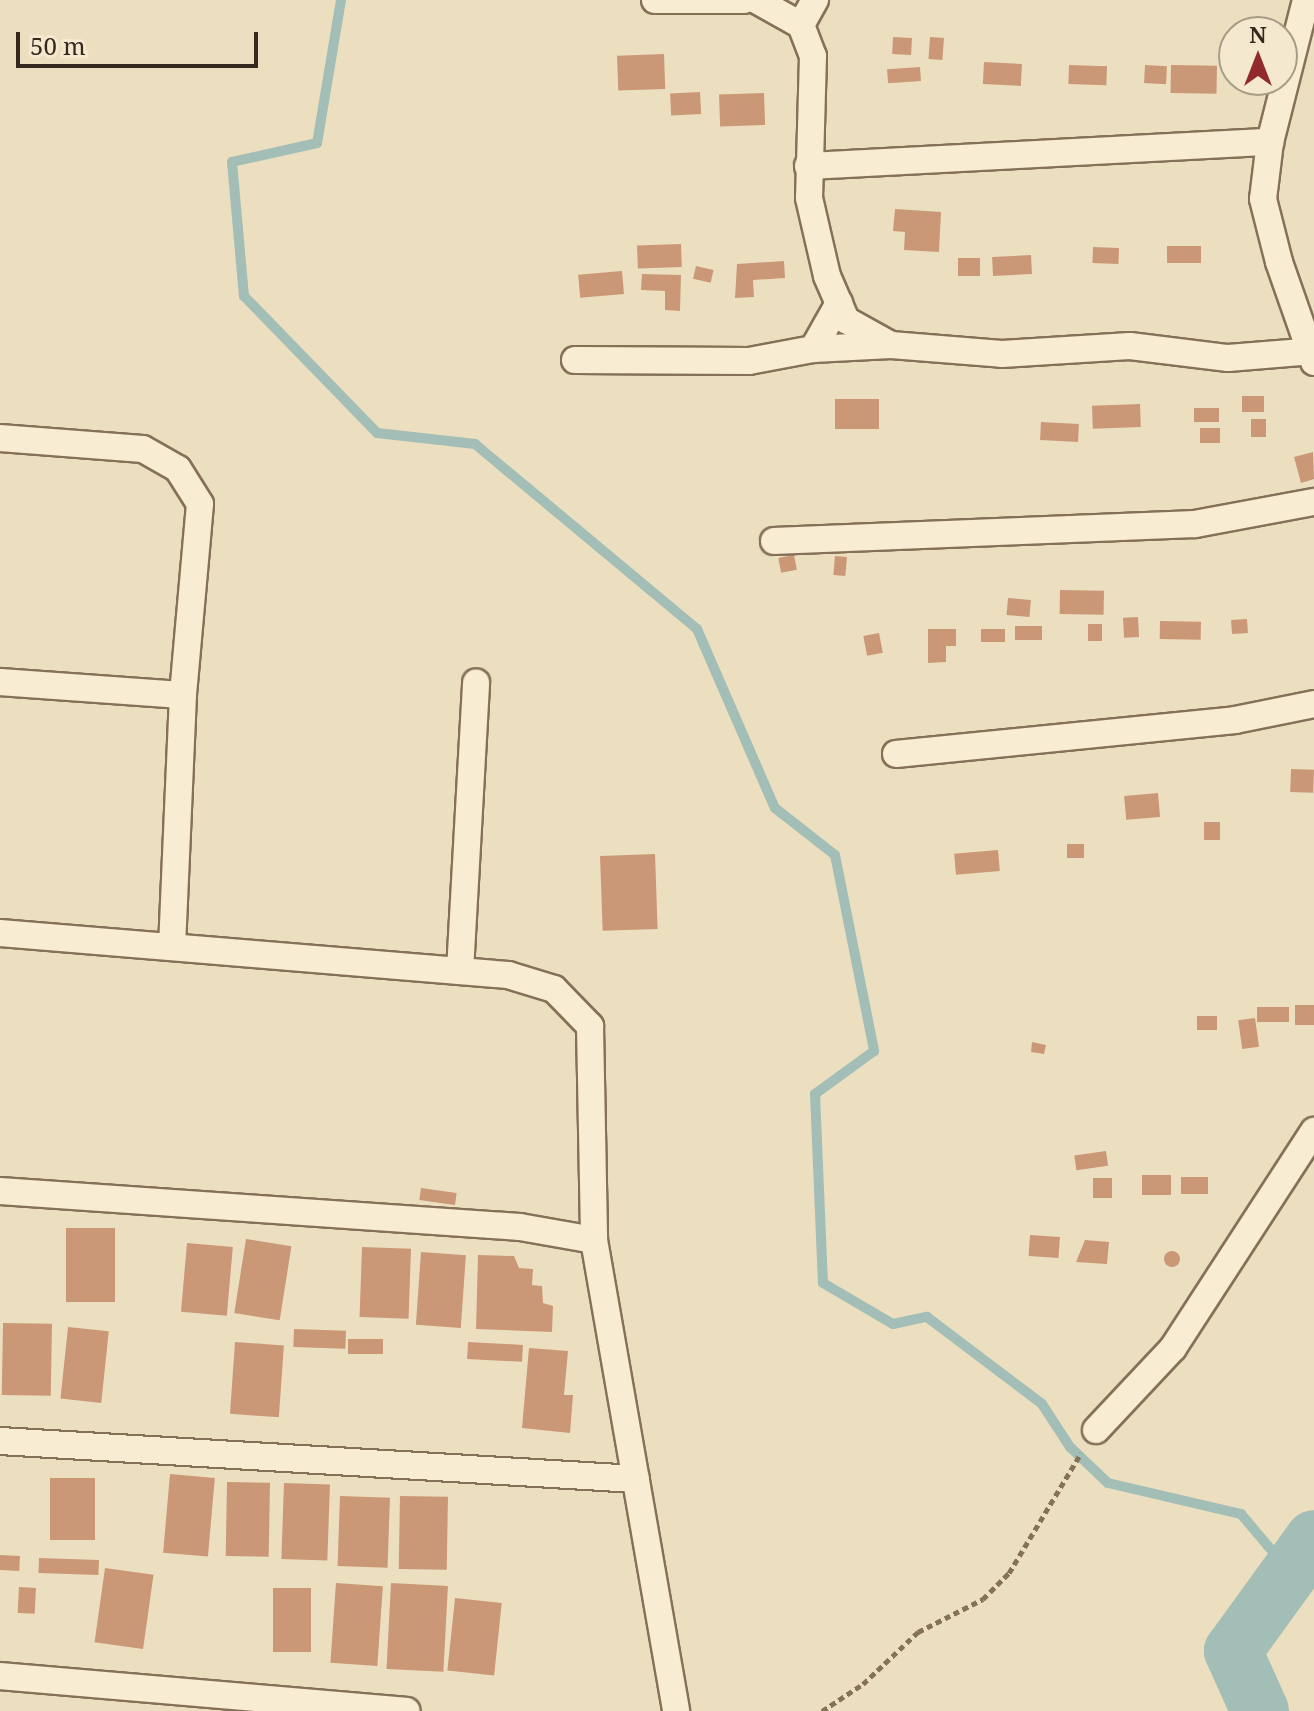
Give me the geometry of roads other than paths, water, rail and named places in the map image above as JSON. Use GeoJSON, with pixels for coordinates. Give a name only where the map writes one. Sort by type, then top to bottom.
{"type":"FeatureCollection","features":[{"type":"Feature","properties":{"kind":"street"},"geometry":{"type":"LineString","coordinates":[[655,0],[744,0]]}},
{"type":"Feature","properties":{"kind":"street"},"geometry":{"type":"LineString","coordinates":[[756,0],[801,25],[813,56],[815,109],[808,166],[813,214],[839,303],[846,320],[891,345]]}},
{"type":"Feature","properties":{"kind":"street"},"geometry":{"type":"LineString","coordinates":[[801,25],[815,0]]}},
{"type":"Feature","properties":{"kind":"street"},"geometry":{"type":"LineString","coordinates":[[575,360],[749,361],[813,349],[891,345],[1002,354],[1130,346],[1228,358],[1313,355],[1263,199],[1270,142],[1304,46],[1306,0]]}},
{"type":"Feature","properties":{"kind":"street"},"geometry":{"type":"LineString","coordinates":[[808,166],[1270,142]]}},
{"type":"Feature","properties":{"kind":"street"},"geometry":{"type":"LineString","coordinates":[[813,349],[839,303]]}},
{"type":"Feature","properties":{"kind":"street"},"geometry":{"type":"LineString","coordinates":[[0,438],[143,449],[178,469],[200,504],[183,695],[172,945]]}},
{"type":"Feature","properties":{"kind":"street"},"geometry":{"type":"LineString","coordinates":[[774,541],[1195,524],[1314,502]]}},
{"type":"Feature","properties":{"kind":"street"},"geometry":{"type":"LineString","coordinates":[[0,682],[183,695]]}},
{"type":"Feature","properties":{"kind":"street"},"geometry":{"type":"LineString","coordinates":[[460,971],[476,682]]}},
{"type":"Feature","properties":{"kind":"street"},"geometry":{"type":"LineString","coordinates":[[896,754],[1235,720],[1314,704]]}},
{"type":"Feature","properties":{"kind":"street"},"geometry":{"type":"LineString","coordinates":[[0,933],[508,975],[554,989],[590,1026],[594,1240],[676,1711]]}},
{"type":"Feature","properties":{"kind":"street"},"geometry":{"type":"LineString","coordinates":[[1096,1430],[1173,1348],[1314,1131]]}},
{"type":"Feature","properties":{"kind":"street"},"geometry":{"type":"LineString","coordinates":[[0,1191],[520,1227],[594,1240]]}},
{"type":"Feature","properties":{"kind":"street"},"geometry":{"type":"LineString","coordinates":[[0,1441],[636,1479]]}},
{"type":"Feature","properties":{"kind":"street"},"geometry":{"type":"LineString","coordinates":[[0,1676],[406,1711]]}},
{"type":"Feature","properties":{"kind":"waterway"},"geometry":{"type":"LineString","coordinates":[[341,0],[317,143],[232,162],[244,296],[377,433],[475,444],[697,629],[775,808],[835,855],[874,1051],[815,1094],[823,1283],[893,1324],[927,1317],[1042,1404],[1070,1447],[1108,1483],[1241,1514],[1290,1572]]}},
{"type":"Feature","properties":{"kind":"waterway"},"geometry":{"type":"LineString","coordinates":[[1260,1711],[1233,1651],[1314,1539]]}}]}
